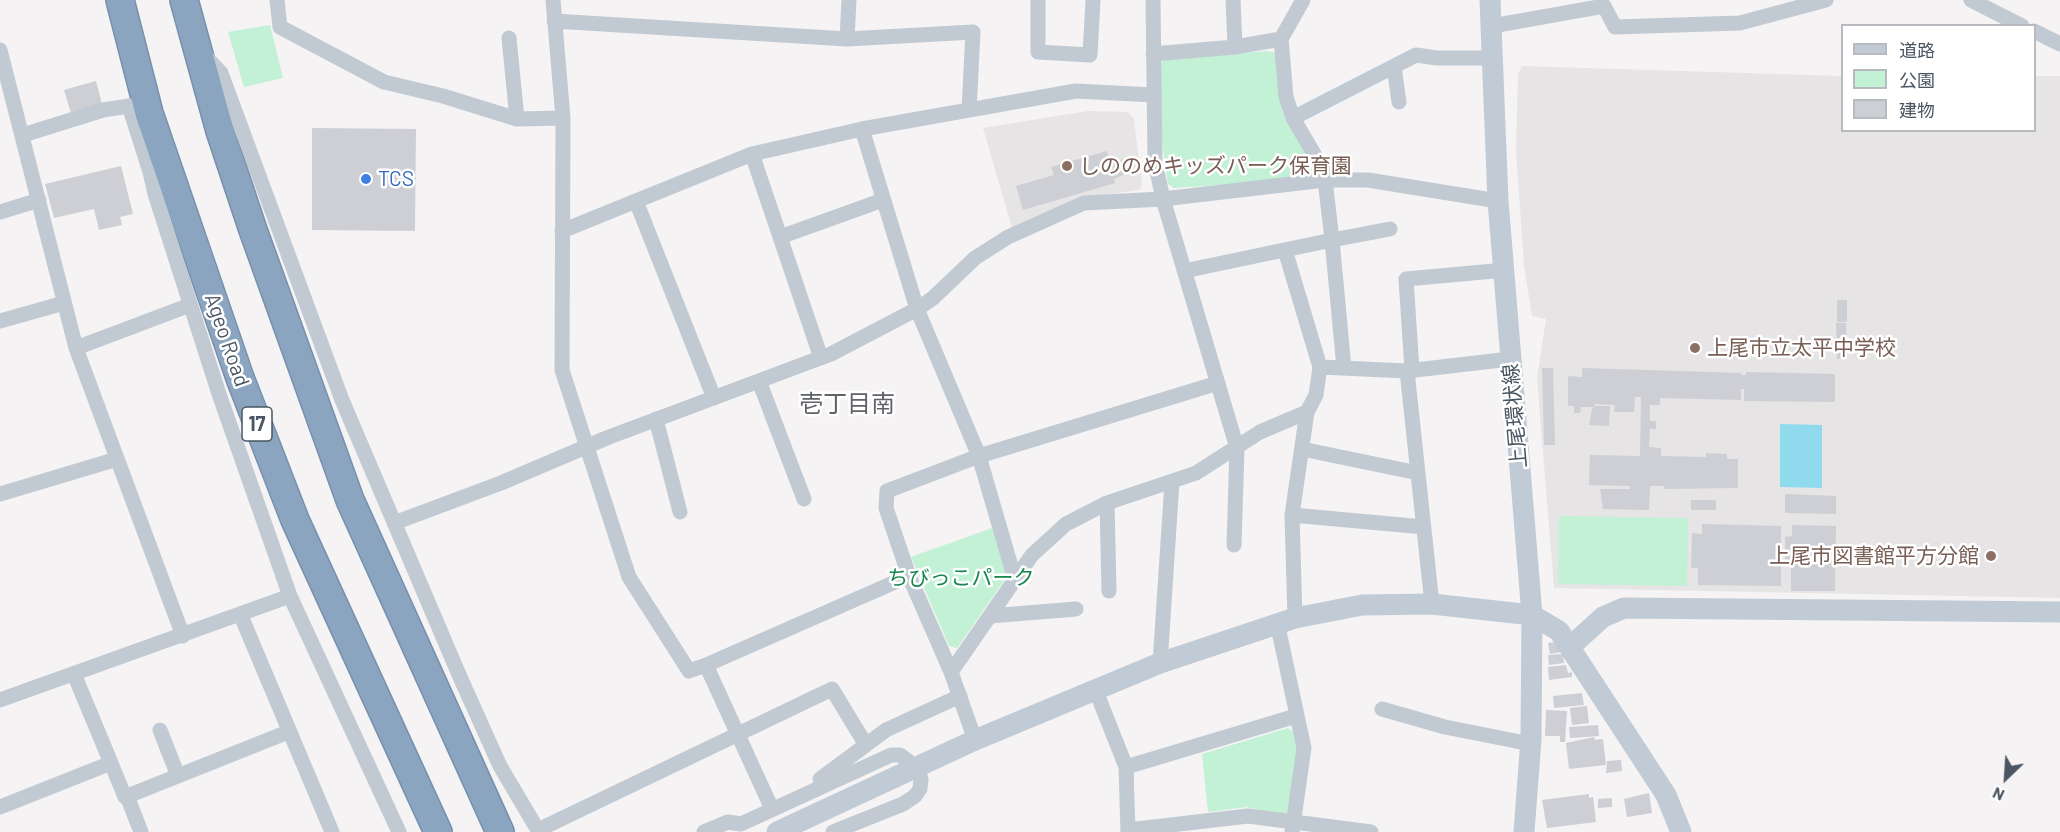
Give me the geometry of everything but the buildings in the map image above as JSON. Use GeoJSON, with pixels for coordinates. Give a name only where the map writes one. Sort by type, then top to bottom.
{"type":"FeatureCollection","features":[{"type":"Feature","properties":{"kind":"highway","name":"Ageo Road"},"geometry":{"type":"LineString","coordinates":[[120,0],[160,146],[240,378],[295,520],[438,832]]}},
{"type":"Feature","properties":{"kind":"highway"},"geometry":{"type":"LineString","coordinates":[[184,0],[220,131],[245,208],[350,500],[500,832]]}},
{"type":"Feature","properties":{"kind":"street"},"geometry":{"type":"LineString","coordinates":[[277,0],[280,27],[384,82],[443,96],[517,119],[563,117]]}},
{"type":"Feature","properties":{"kind":"street"},"geometry":{"type":"LineString","coordinates":[[552,0],[563,117],[562,370],[629,577],[689,671],[909,576]]}},
{"type":"Feature","properties":{"kind":"street"},"geometry":{"type":"LineString","coordinates":[[847,39],[849,0]]}},
{"type":"Feature","properties":{"kind":"street"},"geometry":{"type":"LineString","coordinates":[[1038,0],[1038,52],[1090,55],[1093,0]]}},
{"type":"Feature","properties":{"kind":"street"},"geometry":{"type":"LineString","coordinates":[[1153,0],[1155,162],[1163,199],[1237,448],[1234,545]]}},
{"type":"Feature","properties":{"kind":"street"},"geometry":{"type":"LineString","coordinates":[[1233,0],[1234,46]]}},
{"type":"Feature","properties":{"kind":"street"},"geometry":{"type":"LineString","coordinates":[[1303,0],[1281,39],[1286,97],[1293,118],[1324,171],[1344,368]]}},
{"type":"Feature","properties":{"kind":"street","name":"上尾環状線"},"geometry":{"type":"LineString","coordinates":[[1490,0],[1498,201],[1532,615],[1531,744],[1524,832]]}},
{"type":"Feature","properties":{"kind":"street"},"geometry":{"type":"LineString","coordinates":[[1492,26],[1604,6],[1615,27],[1740,23],[1826,0]]}},
{"type":"Feature","properties":{"kind":"street"},"geometry":{"type":"LineString","coordinates":[[1971,0],[2018,24]]}},
{"type":"Feature","properties":{"kind":"street"},"geometry":{"type":"LineString","coordinates":[[554,21],[847,39],[973,32],[969,110]]}},
{"type":"Feature","properties":{"kind":"street"},"geometry":{"type":"LineString","coordinates":[[2036,33],[2060,44]]}},
{"type":"Feature","properties":{"kind":"street"},"geometry":{"type":"LineString","coordinates":[[509,38],[517,119]]}},
{"type":"Feature","properties":{"kind":"street"},"geometry":{"type":"LineString","coordinates":[[1153,54],[1281,39]]}},
{"type":"Feature","properties":{"kind":"street"},"geometry":{"type":"LineString","coordinates":[[0,50],[76,348],[183,636]]}},
{"type":"Feature","properties":{"kind":"street"},"geometry":{"type":"LineString","coordinates":[[199,50],[221,73],[342,400],[500,766],[538,831],[731,740],[738,733],[832,689],[866,745]]}},
{"type":"Feature","properties":{"kind":"street"},"geometry":{"type":"LineString","coordinates":[[1293,118],[1416,55],[1437,58],[1494,58]]}},
{"type":"Feature","properties":{"kind":"street"},"geometry":{"type":"LineString","coordinates":[[1394,67],[1399,102]]}},
{"type":"Feature","properties":{"kind":"street"},"geometry":{"type":"LineString","coordinates":[[562,231],[752,154],[862,129],[1076,91],[1154,94]]}},
{"type":"Feature","properties":{"kind":"street"},"geometry":{"type":"LineString","coordinates":[[23,135],[103,110],[129,106],[190,305],[290,596],[399,832]]}},
{"type":"Feature","properties":{"kind":"street"},"geometry":{"type":"LineString","coordinates":[[862,129],[917,309],[979,456],[1016,580]]}},
{"type":"Feature","properties":{"kind":"street"},"geometry":{"type":"LineString","coordinates":[[150,172],[160,146]]}},
{"type":"Feature","properties":{"kind":"street"},"geometry":{"type":"LineString","coordinates":[[752,154],[821,358]]}},
{"type":"Feature","properties":{"kind":"street"},"geometry":{"type":"LineString","coordinates":[[394,523],[656,419],[821,358],[917,309],[933,298],[975,258],[1008,237],[1084,203],[1163,199],[1325,180],[1368,180],[1498,201]]}},
{"type":"Feature","properties":{"kind":"street"},"geometry":{"type":"LineString","coordinates":[[0,212],[39,200]]}},
{"type":"Feature","properties":{"kind":"street"},"geometry":{"type":"LineString","coordinates":[[780,237],[883,200]]}},
{"type":"Feature","properties":{"kind":"street"},"geometry":{"type":"LineString","coordinates":[[636,201],[714,398]]}},
{"type":"Feature","properties":{"kind":"street"},"geometry":{"type":"LineString","coordinates":[[1184,271],[1390,229]]}},
{"type":"Feature","properties":{"kind":"street"},"geometry":{"type":"LineString","coordinates":[[1285,250],[1320,367],[1316,395],[1307,412],[1292,515],[1286,620],[1296,717],[1304,748],[1293,827]]}},
{"type":"Feature","properties":{"kind":"street"},"geometry":{"type":"LineString","coordinates":[[1432,604],[1409,370],[1406,279],[1505,270]]}},
{"type":"Feature","properties":{"kind":"street"},"geometry":{"type":"LineString","coordinates":[[0,321],[64,303]]}},
{"type":"Feature","properties":{"kind":"street"},"geometry":{"type":"LineString","coordinates":[[76,348],[190,305]]}},
{"type":"Feature","properties":{"kind":"street"},"geometry":{"type":"LineString","coordinates":[[1320,367],[1409,370],[1510,359]]}},
{"type":"Feature","properties":{"kind":"street"},"geometry":{"type":"LineString","coordinates":[[759,381],[804,499]]}},
{"type":"Feature","properties":{"kind":"street"},"geometry":{"type":"LineString","coordinates":[[975,740],[951,672],[909,576],[886,508],[887,491],[979,456],[1218,383]]}},
{"type":"Feature","properties":{"kind":"street"},"geometry":{"type":"LineString","coordinates":[[951,672],[1039,546],[1066,524],[1107,503],[1196,473],[1260,432],[1307,412]]}},
{"type":"Feature","properties":{"kind":"street"},"geometry":{"type":"LineString","coordinates":[[656,419],[680,512]]}},
{"type":"Feature","properties":{"kind":"street"},"geometry":{"type":"LineString","coordinates":[[1302,449],[1418,473]]}},
{"type":"Feature","properties":{"kind":"street"},"geometry":{"type":"LineString","coordinates":[[0,495],[117,459]]}},
{"type":"Feature","properties":{"kind":"street"},"geometry":{"type":"LineString","coordinates":[[1160,663],[1172,482]]}},
{"type":"Feature","properties":{"kind":"street"},"geometry":{"type":"LineString","coordinates":[[1107,503],[1109,591]]}},
{"type":"Feature","properties":{"kind":"street"},"geometry":{"type":"LineString","coordinates":[[1292,515],[1424,527]]}},
{"type":"Feature","properties":{"kind":"street"},"geometry":{"type":"LineString","coordinates":[[0,700],[241,616],[290,596]]}},
{"type":"Feature","properties":{"kind":"street"},"geometry":{"type":"LineString","coordinates":[[777,832],[975,740],[1160,663],[1286,620],[1362,605],[1432,604],[1532,615],[1559,631],[1571,646],[1666,795],[1681,832]]}},
{"type":"Feature","properties":{"kind":"street"},"geometry":{"type":"LineString","coordinates":[[1571,646],[1603,617],[1624,608],[2060,612]]}},
{"type":"Feature","properties":{"kind":"street"},"geometry":{"type":"LineString","coordinates":[[990,616],[1076,609]]}},
{"type":"Feature","properties":{"kind":"street"},"geometry":{"type":"LineString","coordinates":[[241,616],[332,832]]}},
{"type":"Feature","properties":{"kind":"street"},"geometry":{"type":"LineString","coordinates":[[706,664],[772,809]]}},
{"type":"Feature","properties":{"kind":"street"},"geometry":{"type":"LineString","coordinates":[[74,674],[141,832]]}},
{"type":"Feature","properties":{"kind":"street"},"geometry":{"type":"LineString","coordinates":[[1096,691],[1126,767],[1128,831],[1248,816],[1293,827],[1371,832]]}},
{"type":"Feature","properties":{"kind":"street"},"geometry":{"type":"LineString","coordinates":[[793,799],[886,730],[960,696]]}},
{"type":"Feature","properties":{"kind":"street"},"geometry":{"type":"LineString","coordinates":[[1382,709],[1449,728],[1531,744]]}},
{"type":"Feature","properties":{"kind":"street"},"geometry":{"type":"LineString","coordinates":[[1126,767],[1296,717]]}},
{"type":"Feature","properties":{"kind":"street"},"geometry":{"type":"LineString","coordinates":[[160,730],[178,776]]}},
{"type":"Feature","properties":{"kind":"street"},"geometry":{"type":"LineString","coordinates":[[127,796],[288,732]]}},
{"type":"Feature","properties":{"kind":"street"},"geometry":{"type":"LineString","coordinates":[[704,832],[728,822],[741,824],[891,755],[900,755],[917,768],[921,779],[920,789],[915,796],[903,804],[833,832]]}},
{"type":"Feature","properties":{"kind":"street"},"geometry":{"type":"LineString","coordinates":[[0,807],[111,763]]}},
{"type":"Feature","properties":{"kind":"shaded area","name":"上尾市立太平中学校"},"geometry":{"type":"Polygon","coordinates":[[[1522,66],[1841,76],[1841,132],[2036,132],[2036,76],[2060,76],[2060,598],[1554,588],[1537,378],[1546,319],[1532,316],[1524,266],[1516,150],[1518,74],[1522,66]]]}},
{"type":"Feature","properties":{"kind":"shaded area","name":"しののめキッズパーク保育園"},"geometry":{"type":"Polygon","coordinates":[[[1088,111],[1128,112],[1134,119],[1142,184],[1139,190],[1087,197],[1012,228],[983,128],[1088,111]]]}},
{"type":"Feature","properties":{"kind":"green space"},"geometry":{"type":"Polygon","coordinates":[[[270,25],[283,78],[244,87],[228,32],[270,25]]]}},
{"type":"Feature","properties":{"kind":"green space"},"geometry":{"type":"Polygon","coordinates":[[[1267,51],[1277,53],[1282,111],[1317,172],[1313,179],[1174,188],[1168,184],[1160,130],[1158,66],[1164,60],[1267,51]]]}},
{"type":"Feature","properties":{"kind":"green space"},"geometry":{"type":"Polygon","coordinates":[[[1559,516],[1688,518],[1687,586],[1558,584],[1559,516]]]}},
{"type":"Feature","properties":{"kind":"green space","name":"ちびっこパーク"},"geometry":{"type":"Polygon","coordinates":[[[992,528],[1008,575],[957,648],[949,646],[911,557],[992,528]]]}},
{"type":"Feature","properties":{"kind":"green space"},"geometry":{"type":"Polygon","coordinates":[[[1288,728],[1293,732],[1299,752],[1290,810],[1284,816],[1247,807],[1208,812],[1202,754],[1288,728]]]}},
{"type":"Feature","properties":{"kind":"water"},"geometry":{"type":"Polygon","coordinates":[[[1780,424],[1822,425],[1822,488],[1780,487],[1780,424]]]}},
{"type":"Feature","properties":{"kind":"place","name":"しののめキッズパーク保育園"},"geometry":{"type":"Point","coordinates":[1067,166]}},
{"type":"Feature","properties":{"kind":"place","name":"TCS"},"geometry":{"type":"Point","coordinates":[366,179]}},
{"type":"Feature","properties":{"kind":"place","name":"上尾市立太平中学校"},"geometry":{"type":"Point","coordinates":[1695,348]}},
{"type":"Feature","properties":{"kind":"place","name":"上尾市図書館平方分館"},"geometry":{"type":"Point","coordinates":[1991,556]}},
{"type":"Feature","properties":{"kind":"district","name":"壱丁目南"},"geometry":{"type":"Point","coordinates":[847,404]}}]}
